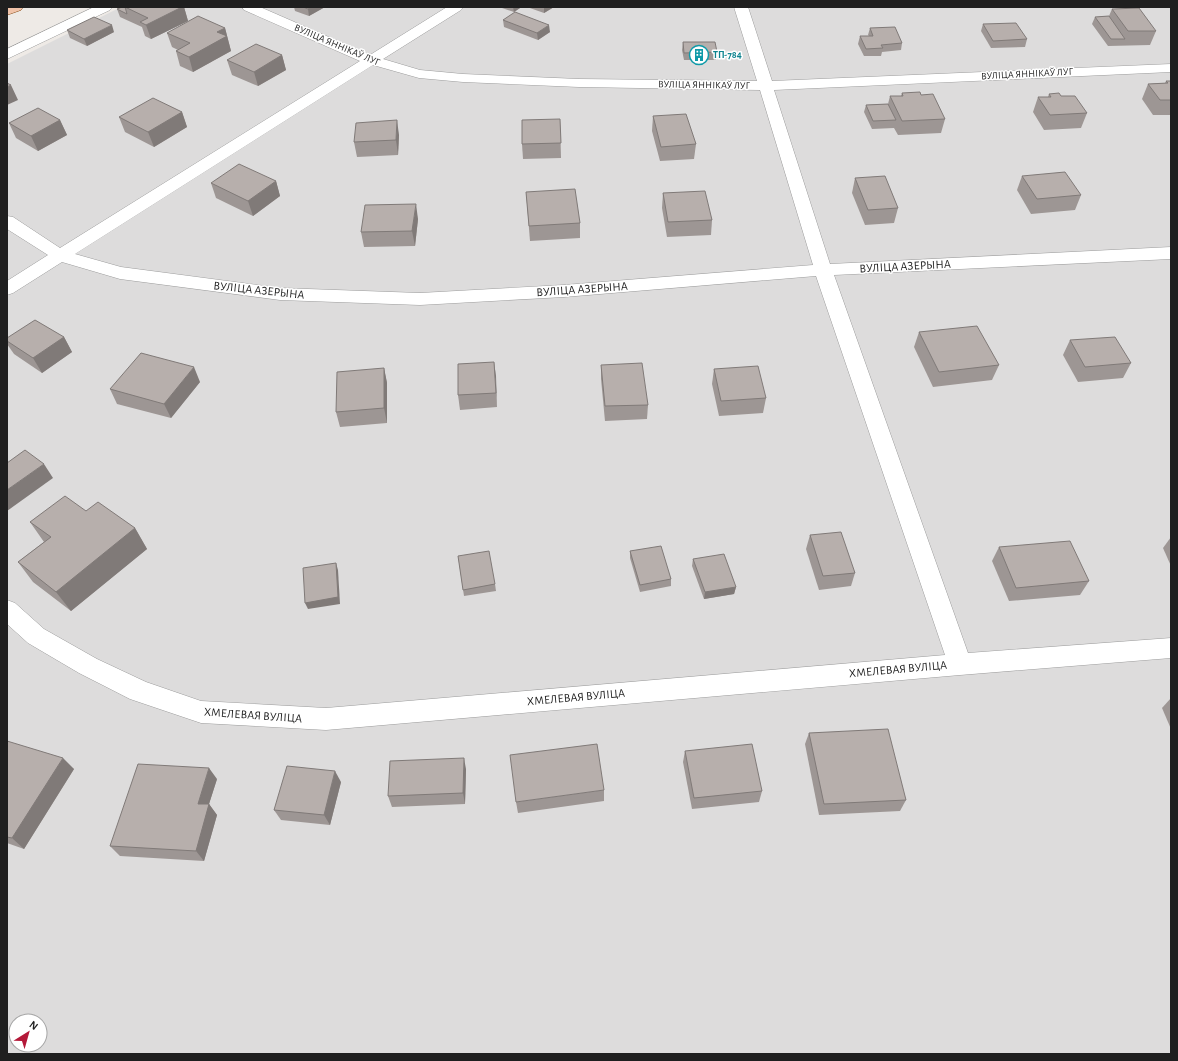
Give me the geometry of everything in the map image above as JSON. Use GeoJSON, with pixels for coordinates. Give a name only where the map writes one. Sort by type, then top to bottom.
{"type":"FeatureCollection","features":[{"type":"Feature","properties":{"kind":"main road"},"geometry":{"type":"LineString","coordinates":[[7,11],[16,7]]}},
{"type":"Feature","properties":{"kind":"street"},"geometry":{"type":"LineString","coordinates":[[7,55],[105,7]]}},
{"type":"Feature","properties":{"kind":"street","name":"ВУЛІЦА ЯННІКАЎ ЛУГ"},"geometry":{"type":"LineString","coordinates":[[249,7],[370,60],[419,74],[463,78],[579,84],[765,86],[1171,68]]}},
{"type":"Feature","properties":{"kind":"street"},"geometry":{"type":"LineString","coordinates":[[7,289],[456,7]]}},
{"type":"Feature","properties":{"kind":"street"},"geometry":{"type":"LineString","coordinates":[[741,7],[823,270],[960,664]]}},
{"type":"Feature","properties":{"kind":"street","name":"ВУЛІЦА АЗЕРЫНА"},"geometry":{"type":"LineString","coordinates":[[7,221],[61,256],[120,273],[280,294],[420,299],[564,291],[823,270],[1171,253]]}},
{"type":"Feature","properties":{"kind":"street","name":"ХМЕЛЕВАЯ ВУЛІЦА"},"geometry":{"type":"LineString","coordinates":[[7,610],[36,636],[139,691],[201,712],[326,719],[960,664],[1171,648]]}},
{"type":"Feature","properties":{"kind":"shaded area"},"geometry":{"type":"Polygon","coordinates":[[[121,7],[1171,7],[1171,1054],[7,1054],[7,64],[121,7]]]}},
{"type":"Feature","properties":{"kind":"building"},"geometry":{"type":"Polygon","coordinates":[[[125,7],[127,14],[117,9],[125,7]]]}},
{"type":"Feature","properties":{"kind":"building"},"geometry":{"type":"Polygon","coordinates":[[[125,7],[182,7],[146,25],[140,22],[148,18],[125,7]]]}},
{"type":"Feature","properties":{"kind":"building"},"geometry":{"type":"Polygon","coordinates":[[[1139,8],[1156,31],[1128,31],[1112,9],[1139,8]]]}},
{"type":"Feature","properties":{"kind":"building"},"geometry":{"type":"Polygon","coordinates":[[[515,12],[549,25],[537,33],[503,20],[515,12]]]}},
{"type":"Feature","properties":{"kind":"building"},"geometry":{"type":"Polygon","coordinates":[[[198,16],[225,28],[217,32],[227,36],[189,57],[176,51],[190,43],[167,33],[198,16]]]}},
{"type":"Feature","properties":{"kind":"building"},"geometry":{"type":"Polygon","coordinates":[[[1109,16],[1125,39],[1111,39],[1095,17],[1109,16]]]}},
{"type":"Feature","properties":{"kind":"building"},"geometry":{"type":"Polygon","coordinates":[[[94,17],[112,25],[84,39],[67,30],[94,17]]]}},
{"type":"Feature","properties":{"kind":"building"},"geometry":{"type":"Polygon","coordinates":[[[1016,23],[1027,39],[993,41],[983,24],[1016,23]]]}},
{"type":"Feature","properties":{"kind":"building"},"geometry":{"type":"Polygon","coordinates":[[[895,27],[902,43],[881,45],[883,48],[866,49],[860,36],[873,36],[870,28],[895,27]]]}},
{"type":"Feature","properties":{"kind":"building"},"geometry":{"type":"Polygon","coordinates":[[[683,42],[715,42],[717,52],[684,53],[683,42]]]}},
{"type":"Feature","properties":{"kind":"building"},"geometry":{"type":"Polygon","coordinates":[[[256,44],[282,55],[254,72],[227,60],[256,44]]]}},
{"type":"Feature","properties":{"kind":"building"},"geometry":{"type":"Polygon","coordinates":[[[1166,81],[1171,81],[1171,100],[1160,100],[1148,84],[1168,83],[1166,81]]]}},
{"type":"Feature","properties":{"kind":"building"},"geometry":{"type":"Polygon","coordinates":[[[920,92],[921,95],[933,94],[945,119],[902,121],[890,96],[903,96],[902,93],[920,92]]]}},
{"type":"Feature","properties":{"kind":"building"},"geometry":{"type":"Polygon","coordinates":[[[1059,93],[1061,96],[1075,96],[1087,113],[1050,115],[1038,97],[1051,97],[1049,94],[1059,93]]]}},
{"type":"Feature","properties":{"kind":"building"},"geometry":{"type":"Polygon","coordinates":[[[153,98],[182,112],[148,132],[119,117],[153,98]]]}},
{"type":"Feature","properties":{"kind":"building"},"geometry":{"type":"Polygon","coordinates":[[[888,104],[896,120],[873,121],[866,105],[888,104]]]}},
{"type":"Feature","properties":{"kind":"building"},"geometry":{"type":"Polygon","coordinates":[[[38,108],[60,120],[31,136],[9,123],[38,108]]]}},
{"type":"Feature","properties":{"kind":"building"},"geometry":{"type":"Polygon","coordinates":[[[686,114],[696,144],[661,147],[653,116],[686,114]]]}},
{"type":"Feature","properties":{"kind":"building"},"geometry":{"type":"Polygon","coordinates":[[[560,119],[561,143],[522,144],[522,120],[560,119]]]}},
{"type":"Feature","properties":{"kind":"building"},"geometry":{"type":"Polygon","coordinates":[[[397,120],[396,140],[354,142],[356,123],[397,120]]]}},
{"type":"Feature","properties":{"kind":"building"},"geometry":{"type":"Polygon","coordinates":[[[239,164],[276,181],[248,201],[211,183],[239,164]]]}},
{"type":"Feature","properties":{"kind":"building"},"geometry":{"type":"Polygon","coordinates":[[[1065,172],[1081,195],[1037,199],[1022,176],[1065,172]]]}},
{"type":"Feature","properties":{"kind":"building"},"geometry":{"type":"Polygon","coordinates":[[[885,176],[898,208],[868,210],[855,178],[885,176]]]}},
{"type":"Feature","properties":{"kind":"building"},"geometry":{"type":"Polygon","coordinates":[[[575,189],[580,223],[529,226],[526,192],[575,189]]]}},
{"type":"Feature","properties":{"kind":"building"},"geometry":{"type":"Polygon","coordinates":[[[705,191],[712,220],[668,222],[663,193],[705,191]]]}},
{"type":"Feature","properties":{"kind":"building"},"geometry":{"type":"Polygon","coordinates":[[[416,204],[412,231],[361,232],[365,205],[416,204]]]}},
{"type":"Feature","properties":{"kind":"building"},"geometry":{"type":"Polygon","coordinates":[[[35,320],[64,337],[33,358],[7,341],[7,338],[35,320]]]}},
{"type":"Feature","properties":{"kind":"building"},"geometry":{"type":"Polygon","coordinates":[[[977,326],[999,365],[939,372],[919,332],[977,326]]]}},
{"type":"Feature","properties":{"kind":"building"},"geometry":{"type":"Polygon","coordinates":[[[1115,337],[1131,363],[1085,367],[1070,340],[1115,337]]]}},
{"type":"Feature","properties":{"kind":"building"},"geometry":{"type":"Polygon","coordinates":[[[141,353],[194,367],[164,404],[110,389],[141,353]]]}},
{"type":"Feature","properties":{"kind":"building"},"geometry":{"type":"Polygon","coordinates":[[[494,362],[496,393],[458,395],[458,364],[494,362]]]}},
{"type":"Feature","properties":{"kind":"building"},"geometry":{"type":"Polygon","coordinates":[[[642,363],[648,405],[605,406],[601,365],[642,363]]]}},
{"type":"Feature","properties":{"kind":"building"},"geometry":{"type":"Polygon","coordinates":[[[758,366],[766,398],[721,401],[714,369],[758,366]]]}},
{"type":"Feature","properties":{"kind":"building"},"geometry":{"type":"Polygon","coordinates":[[[384,368],[384,408],[336,412],[337,372],[384,368]]]}},
{"type":"Feature","properties":{"kind":"building"},"geometry":{"type":"Polygon","coordinates":[[[25,450],[44,464],[7,490],[7,463],[25,450]]]}},
{"type":"Feature","properties":{"kind":"building"},"geometry":{"type":"Polygon","coordinates":[[[65,496],[86,511],[98,502],[135,528],[56,592],[18,562],[51,537],[30,522],[65,496]]]}},
{"type":"Feature","properties":{"kind":"building"},"geometry":{"type":"Polygon","coordinates":[[[841,532],[855,573],[823,576],[810,535],[841,532]]]}},
{"type":"Feature","properties":{"kind":"building"},"geometry":{"type":"Polygon","coordinates":[[[1070,541],[1089,581],[1016,588],[999,547],[1070,541]]]}},
{"type":"Feature","properties":{"kind":"building"},"geometry":{"type":"Polygon","coordinates":[[[661,546],[671,579],[640,585],[630,551],[661,546]]]}},
{"type":"Feature","properties":{"kind":"building"},"geometry":{"type":"Polygon","coordinates":[[[489,551],[495,584],[463,590],[458,556],[489,551]]]}},
{"type":"Feature","properties":{"kind":"building"},"geometry":{"type":"Polygon","coordinates":[[[724,554],[736,587],[705,592],[693,559],[724,554]]]}},
{"type":"Feature","properties":{"kind":"building"},"geometry":{"type":"Polygon","coordinates":[[[336,563],[338,597],[305,603],[303,568],[336,563]]]}},
{"type":"Feature","properties":{"kind":"building"},"geometry":{"type":"Polygon","coordinates":[[[888,729],[906,800],[824,804],[809,733],[888,729]]]}},
{"type":"Feature","properties":{"kind":"building"},"geometry":{"type":"Polygon","coordinates":[[[7,741],[63,758],[12,838],[7,837],[7,741]]]}},
{"type":"Feature","properties":{"kind":"building"},"geometry":{"type":"Polygon","coordinates":[[[597,744],[604,790],[516,802],[510,755],[597,744]]]}},
{"type":"Feature","properties":{"kind":"building"},"geometry":{"type":"Polygon","coordinates":[[[752,744],[762,791],[694,798],[685,751],[752,744]]]}},
{"type":"Feature","properties":{"kind":"building"},"geometry":{"type":"Polygon","coordinates":[[[464,758],[463,793],[388,796],[390,761],[464,758]]]}},
{"type":"Feature","properties":{"kind":"building"},"geometry":{"type":"Polygon","coordinates":[[[138,764],[209,768],[198,804],[209,804],[196,851],[110,846],[138,764]]]}},
{"type":"Feature","properties":{"kind":"building"},"geometry":{"type":"Polygon","coordinates":[[[287,766],[335,771],[324,815],[274,810],[287,766]]]}},
{"type":"Feature","properties":{"kind":"place","name":"ТП-784"},"geometry":{"type":"Point","coordinates":[699,55]}}]}
